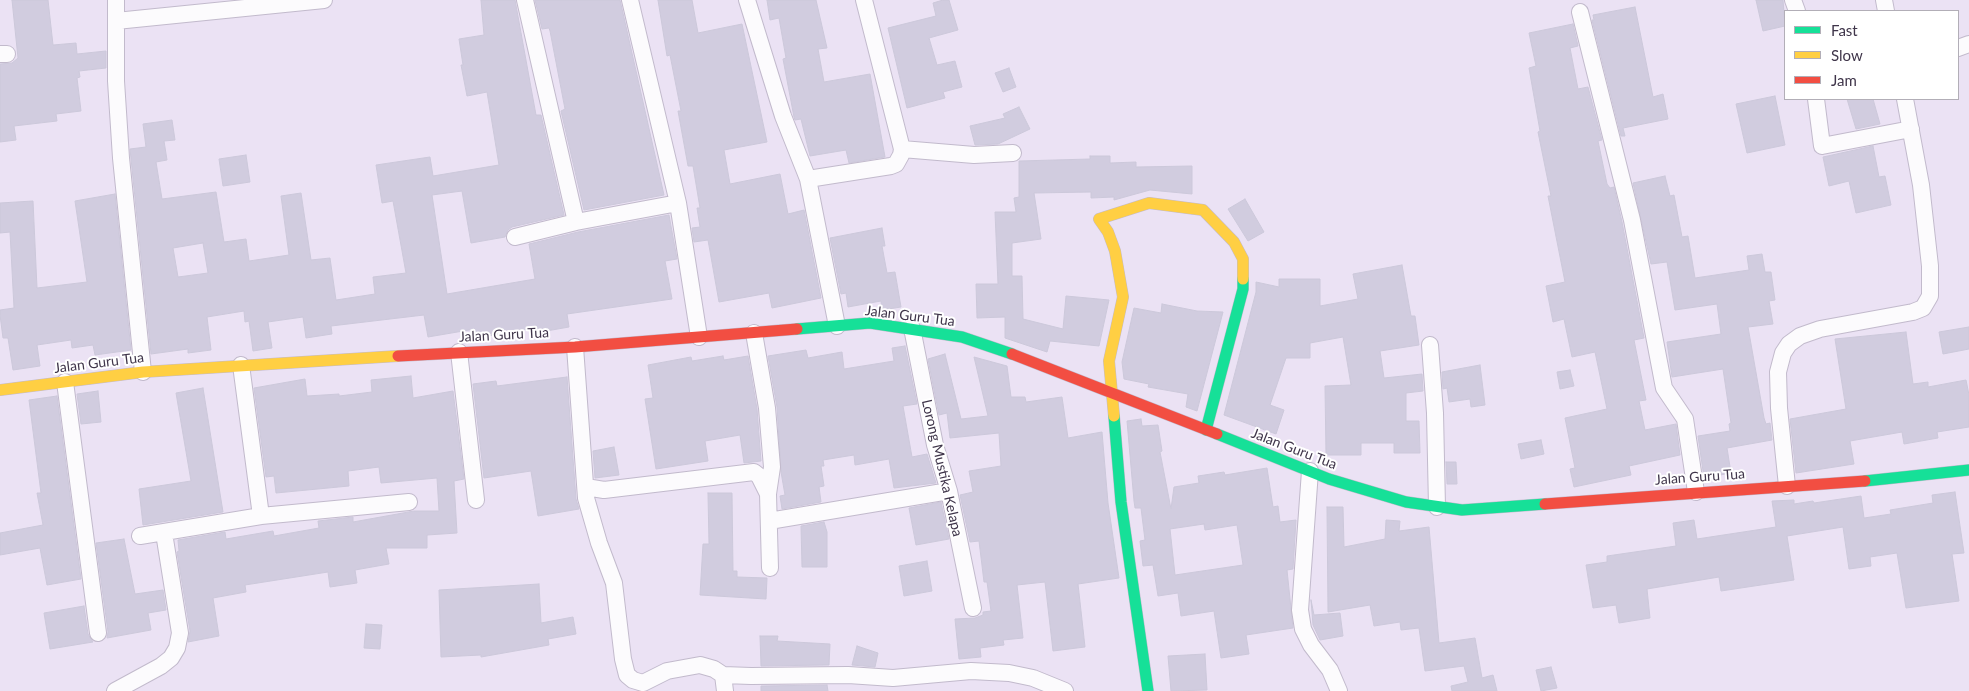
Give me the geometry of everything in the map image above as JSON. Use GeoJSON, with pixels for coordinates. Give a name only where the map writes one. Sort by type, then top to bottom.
{"type":"FeatureCollection","features":[{"type":"Feature","properties":{"kind":"main road"},"geometry":{"type":"LineString","coordinates":[[1148,691],[1121,502],[1109,361],[1123,297],[1115,251],[1108,232],[1099,219],[1150,203],[1204,210],[1228,235],[1243,259],[1244,289],[1206,430]]}},
{"type":"Feature","properties":{"kind":"main road","name":"Jalan Guru Tua"},"geometry":{"type":"LineString","coordinates":[[0,390],[144,372],[459,352],[575,347],[870,323],[962,337],[1050,367],[1329,479],[1406,502],[1437,507],[1462,510],[1787,486],[1969,470]]}},
{"type":"Feature","properties":{"kind":"street"},"geometry":{"type":"LineString","coordinates":[[116,0],[116,81],[121,158],[144,372]]}},
{"type":"Feature","properties":{"kind":"street"},"geometry":{"type":"LineString","coordinates":[[116,21],[324,0]]}},
{"type":"Feature","properties":{"kind":"street"},"geometry":{"type":"LineString","coordinates":[[526,0],[576,222]]}},
{"type":"Feature","properties":{"kind":"street"},"geometry":{"type":"LineString","coordinates":[[630,0],[678,203],[699,337]]}},
{"type":"Feature","properties":{"kind":"street"},"geometry":{"type":"LineString","coordinates":[[747,0],[783,116],[808,179],[837,326]]}},
{"type":"Feature","properties":{"kind":"street"},"geometry":{"type":"LineString","coordinates":[[808,179],[892,166],[899,160],[902,149],[864,0]]}},
{"type":"Feature","properties":{"kind":"street"},"geometry":{"type":"LineString","coordinates":[[1580,12],[1632,220],[1664,388],[1684,418],[1696,492]]}},
{"type":"Feature","properties":{"kind":"street"},"geometry":{"type":"LineString","coordinates":[[1816,100],[1822,146],[1911,129]]}},
{"type":"Feature","properties":{"kind":"street"},"geometry":{"type":"LineString","coordinates":[[1787,486],[1779,408],[1778,372],[1783,354],[1789,344],[1800,336],[1820,330],[1913,312],[1923,308],[1930,296],[1930,266],[1921,185],[1905,100]]}},
{"type":"Feature","properties":{"kind":"street"},"geometry":{"type":"LineString","coordinates":[[902,149],[974,155],[1013,153]]}},
{"type":"Feature","properties":{"kind":"street"},"geometry":{"type":"LineString","coordinates":[[515,237],[576,222],[678,203]]}},
{"type":"Feature","properties":{"kind":"street","name":"Lorong Mustika Kelapa"},"geometry":{"type":"LineString","coordinates":[[912,328],[935,445],[949,491],[974,608]]}},
{"type":"Feature","properties":{"kind":"street"},"geometry":{"type":"LineString","coordinates":[[754,332],[767,408],[772,468],[768,494],[770,568]]}},
{"type":"Feature","properties":{"kind":"street"},"geometry":{"type":"LineString","coordinates":[[1430,345],[1435,414],[1437,507]]}},
{"type":"Feature","properties":{"kind":"street"},"geometry":{"type":"LineString","coordinates":[[575,347],[586,487],[590,512],[614,582],[623,659],[627,675],[633,680],[643,683],[667,671],[700,665],[714,669],[724,683],[848,675],[893,678],[971,671],[1009,673],[1033,678],[1065,691]]}},
{"type":"Feature","properties":{"kind":"street"},"geometry":{"type":"LineString","coordinates":[[459,352],[476,500]]}},
{"type":"Feature","properties":{"kind":"street"},"geometry":{"type":"LineString","coordinates":[[241,365],[261,516]]}},
{"type":"Feature","properties":{"kind":"street"},"geometry":{"type":"LineString","coordinates":[[65,382],[98,633]]}},
{"type":"Feature","properties":{"kind":"street"},"geometry":{"type":"LineString","coordinates":[[1310,471],[1300,610],[1303,629],[1310,645],[1330,670],[1339,691]]}},
{"type":"Feature","properties":{"kind":"street"},"geometry":{"type":"LineString","coordinates":[[586,487],[604,490],[754,472],[759,476],[768,494]]}},
{"type":"Feature","properties":{"kind":"street"},"geometry":{"type":"LineString","coordinates":[[768,521],[949,491]]}},
{"type":"Feature","properties":{"kind":"street"},"geometry":{"type":"LineString","coordinates":[[140,536],[261,516],[410,502]]}},
{"type":"Feature","properties":{"kind":"street"},"geometry":{"type":"LineString","coordinates":[[115,691],[161,666],[171,658],[177,648],[180,633],[164,533]]}},
{"type":"Feature","properties":{"kind":"building"},"geometry":{"type":"Polygon","coordinates":[[[12,0],[48,0],[53,45],[76,43],[77,54],[106,51],[106,68],[79,71],[80,77],[77,78],[81,111],[56,114],[57,121],[14,126],[16,140],[0,142],[0,64],[12,63],[18,58],[12,0]]]}},
{"type":"Feature","properties":{"kind":"building"},"geometry":{"type":"Polygon","coordinates":[[[481,0],[515,0],[536,115],[541,115],[564,215],[512,227],[508,230],[505,237],[471,243],[462,191],[432,195],[447,294],[535,279],[529,244],[578,232],[669,215],[677,259],[665,261],[672,299],[567,314],[569,327],[535,333],[534,328],[476,338],[475,329],[428,337],[424,315],[331,326],[332,334],[306,338],[303,317],[268,322],[272,348],[253,351],[249,321],[245,322],[244,311],[207,317],[211,350],[188,353],[188,349],[151,354],[130,149],[146,147],[143,124],[172,120],[175,140],[164,141],[167,160],[156,162],[162,199],[216,192],[224,242],[246,239],[249,261],[289,255],[281,196],[301,193],[311,260],[330,258],[336,300],[375,294],[373,277],[406,273],[393,201],[382,203],[376,165],[430,157],[433,176],[499,165],[487,92],[467,96],[461,65],[463,65],[459,39],[484,35],[481,0]],[[203,243],[173,248],[178,277],[208,273],[203,243]]]}},
{"type":"Feature","properties":{"kind":"building"},"geometry":{"type":"Polygon","coordinates":[[[535,0],[620,0],[664,195],[584,210],[561,111],[565,109],[550,31],[549,28],[542,29],[535,0]]]}},
{"type":"Feature","properties":{"kind":"building"},"geometry":{"type":"Polygon","coordinates":[[[658,0],[692,0],[698,33],[742,24],[767,142],[724,150],[730,184],[780,174],[788,214],[804,210],[821,298],[772,308],[769,293],[719,302],[708,240],[694,242],[692,228],[700,227],[697,208],[700,208],[693,166],[688,166],[678,111],[681,111],[670,55],[667,56],[658,0]]]}},
{"type":"Feature","properties":{"kind":"building"},"geometry":{"type":"Polygon","coordinates":[[[767,0],[816,0],[827,48],[818,49],[824,82],[870,74],[885,157],[849,163],[846,150],[810,156],[801,119],[795,120],[794,117],[783,59],[786,58],[779,18],[770,20],[767,0]]]}},
{"type":"Feature","properties":{"kind":"building"},"geometry":{"type":"Polygon","coordinates":[[[949,0],[958,30],[929,38],[937,65],[955,61],[962,87],[943,92],[945,98],[907,108],[888,28],[936,16],[933,3],[949,0]]]}},
{"type":"Feature","properties":{"kind":"building"},"geometry":{"type":"Polygon","coordinates":[[[1756,0],[1783,0],[1784,26],[1763,31],[1756,0]]]}},
{"type":"Feature","properties":{"kind":"building"},"geometry":{"type":"Polygon","coordinates":[[[1635,7],[1653,97],[1663,94],[1668,119],[1623,128],[1625,136],[1621,136],[1592,20],[1594,20],[1593,15],[1635,7]]]}},
{"type":"Feature","properties":{"kind":"building"},"geometry":{"type":"Polygon","coordinates":[[[1573,24],[1578,46],[1570,48],[1578,89],[1588,87],[1602,140],[1598,141],[1607,184],[1610,188],[1614,187],[1622,222],[1644,338],[1634,340],[1646,400],[1639,401],[1645,430],[1676,424],[1680,455],[1629,466],[1631,475],[1574,487],[1570,469],[1575,468],[1565,418],[1607,409],[1595,352],[1572,357],[1564,319],[1553,322],[1546,286],[1565,282],[1548,196],[1551,196],[1538,132],[1540,131],[1529,68],[1536,66],[1529,33],[1573,24]]]}},
{"type":"Feature","properties":{"kind":"building"},"geometry":{"type":"Polygon","coordinates":[[[1009,68],[1016,87],[1003,92],[995,73],[1009,68]]]}},
{"type":"Feature","properties":{"kind":"building"},"geometry":{"type":"Polygon","coordinates":[[[1775,96],[1785,145],[1747,153],[1736,104],[1775,96]]]}},
{"type":"Feature","properties":{"kind":"building"},"geometry":{"type":"Polygon","coordinates":[[[1847,100],[1873,100],[1880,124],[1856,129],[1847,100]]]}},
{"type":"Feature","properties":{"kind":"building"},"geometry":{"type":"Polygon","coordinates":[[[1019,107],[1030,129],[998,144],[975,145],[970,126],[1005,118],[1003,114],[1019,107]]]}},
{"type":"Feature","properties":{"kind":"building"},"geometry":{"type":"Polygon","coordinates":[[[1873,146],[1879,177],[1885,176],[1891,205],[1856,213],[1849,181],[1829,186],[1823,157],[1873,146]]]}},
{"type":"Feature","properties":{"kind":"building"},"geometry":{"type":"Polygon","coordinates":[[[246,155],[250,182],[223,186],[219,159],[246,155]]]}},
{"type":"Feature","properties":{"kind":"building"},"geometry":{"type":"Polygon","coordinates":[[[1090,156],[1110,156],[1110,163],[1136,162],[1136,167],[1192,166],[1192,194],[1150,190],[1114,200],[1114,197],[1091,198],[1091,192],[1034,193],[1041,239],[1012,243],[1012,276],[1022,276],[1023,319],[1063,329],[1066,296],[1109,300],[1099,346],[1050,341],[1047,352],[1005,338],[1005,317],[977,318],[976,284],[998,284],[995,212],[1016,212],[1014,198],[1019,197],[1019,161],[1090,159],[1090,156]]]}},
{"type":"Feature","properties":{"kind":"building"},"geometry":{"type":"Polygon","coordinates":[[[1665,176],[1670,196],[1674,195],[1682,237],[1688,236],[1695,278],[1749,270],[1747,256],[1762,254],[1765,272],[1771,272],[1775,300],[1769,301],[1773,324],[1748,327],[1764,418],[1766,424],[1770,423],[1772,440],[1727,448],[1731,473],[1704,478],[1698,436],[1730,431],[1729,424],[1731,423],[1723,369],[1672,377],[1667,342],[1721,334],[1717,304],[1675,310],[1667,262],[1651,264],[1633,183],[1665,176]]]}},
{"type":"Feature","properties":{"kind":"building"},"geometry":{"type":"Polygon","coordinates":[[[115,194],[131,350],[95,355],[93,345],[72,348],[71,340],[37,345],[40,366],[13,370],[8,338],[3,338],[0,315],[0,310],[14,308],[10,232],[0,233],[0,203],[33,201],[37,288],[87,282],[75,201],[115,194]]]}},
{"type":"Feature","properties":{"kind":"building"},"geometry":{"type":"Polygon","coordinates":[[[1245,199],[1264,232],[1248,241],[1228,209],[1245,199]]]}},
{"type":"Feature","properties":{"kind":"building"},"geometry":{"type":"Polygon","coordinates":[[[882,228],[885,246],[882,246],[887,273],[895,272],[901,307],[882,310],[881,301],[848,307],[846,293],[841,294],[830,238],[882,228]]]}},
{"type":"Feature","properties":{"kind":"building"},"geometry":{"type":"Polygon","coordinates":[[[1402,265],[1411,316],[1415,316],[1419,345],[1380,351],[1384,378],[1422,374],[1423,391],[1406,393],[1406,421],[1419,421],[1420,453],[1394,453],[1394,443],[1361,443],[1361,455],[1326,455],[1325,386],[1351,385],[1343,337],[1310,343],[1310,358],[1286,358],[1270,405],[1284,410],[1276,434],[1224,415],[1256,292],[1256,282],[1279,287],[1279,279],[1320,279],[1320,306],[1358,299],[1353,274],[1402,265]]]}},
{"type":"Feature","properties":{"kind":"building"},"geometry":{"type":"Polygon","coordinates":[[[1162,304],[1197,311],[1223,312],[1197,411],[1186,407],[1188,394],[1148,387],[1149,384],[1124,379],[1122,362],[1134,308],[1161,313],[1162,304]]]}},
{"type":"Feature","properties":{"kind":"building"},"geometry":{"type":"Polygon","coordinates":[[[1969,327],[1969,349],[1943,354],[1939,332],[1969,327]]]}},
{"type":"Feature","properties":{"kind":"building"},"geometry":{"type":"Polygon","coordinates":[[[1906,332],[1913,384],[1928,382],[1928,387],[1966,380],[1969,395],[1969,427],[1937,432],[1938,438],[1904,444],[1902,432],[1850,441],[1854,464],[1796,473],[1790,419],[1846,409],[1835,339],[1906,332]]]}},
{"type":"Feature","properties":{"kind":"building"},"geometry":{"type":"Polygon","coordinates":[[[905,346],[917,404],[903,406],[912,457],[927,454],[936,483],[894,488],[889,459],[855,465],[854,455],[823,460],[824,466],[821,466],[824,486],[819,487],[821,502],[782,509],[780,496],[785,495],[781,472],[777,407],[768,356],[806,350],[808,358],[842,352],[844,369],[894,361],[892,348],[905,346]]]}},
{"type":"Feature","properties":{"kind":"building"},"geometry":{"type":"Polygon","coordinates":[[[945,354],[961,419],[988,416],[974,357],[1007,366],[1011,397],[1025,397],[1026,402],[1062,397],[1068,438],[1102,432],[1108,503],[1119,578],[1078,584],[1085,647],[1053,651],[1045,582],[1017,585],[1023,638],[1003,640],[1004,645],[980,648],[981,657],[959,659],[955,619],[975,618],[983,615],[983,612],[991,611],[987,582],[984,582],[979,541],[970,542],[960,495],[973,492],[969,471],[1001,466],[999,433],[950,438],[947,413],[939,415],[928,359],[945,354]]]}},
{"type":"Feature","properties":{"kind":"building"},"geometry":{"type":"Polygon","coordinates":[[[723,356],[724,360],[748,356],[757,409],[761,461],[744,463],[740,435],[705,441],[708,461],[656,469],[645,399],[653,398],[648,365],[691,357],[692,361],[723,356]]]}},
{"type":"Feature","properties":{"kind":"building"},"geometry":{"type":"Polygon","coordinates":[[[1480,365],[1485,405],[1471,407],[1470,399],[1449,402],[1447,388],[1443,389],[1442,372],[1480,365]]]}},
{"type":"Feature","properties":{"kind":"building"},"geometry":{"type":"Polygon","coordinates":[[[1570,370],[1574,386],[1560,389],[1557,372],[1570,370]]]}},
{"type":"Feature","properties":{"kind":"building"},"geometry":{"type":"Polygon","coordinates":[[[411,376],[413,398],[453,391],[464,479],[454,481],[457,533],[427,535],[427,548],[386,548],[389,564],[355,570],[357,583],[330,587],[328,572],[245,585],[246,592],[213,598],[219,636],[188,642],[190,631],[177,552],[179,551],[178,540],[225,532],[226,539],[273,531],[274,536],[319,528],[318,521],[353,517],[353,522],[414,511],[439,511],[437,478],[381,483],[379,467],[348,471],[349,486],[276,493],[274,476],[266,477],[254,388],[305,379],[307,396],[339,394],[339,396],[372,392],[371,380],[411,376]]]}},
{"type":"Feature","properties":{"kind":"building"},"geometry":{"type":"Polygon","coordinates":[[[567,377],[576,499],[579,509],[538,516],[531,471],[484,478],[473,384],[496,381],[497,386],[567,377]]]}},
{"type":"Feature","properties":{"kind":"building"},"geometry":{"type":"Polygon","coordinates":[[[203,388],[223,512],[143,525],[139,489],[191,481],[176,393],[203,388]]]}},
{"type":"Feature","properties":{"kind":"building"},"geometry":{"type":"Polygon","coordinates":[[[98,391],[101,422],[81,424],[77,394],[98,391]]]}},
{"type":"Feature","properties":{"kind":"building"},"geometry":{"type":"Polygon","coordinates":[[[57,396],[81,579],[47,585],[40,548],[0,555],[0,533],[43,525],[37,493],[41,493],[29,400],[57,396]]]}},
{"type":"Feature","properties":{"kind":"building"},"geometry":{"type":"Polygon","coordinates":[[[1141,419],[1142,426],[1158,425],[1162,451],[1160,452],[1171,509],[1174,487],[1199,483],[1198,476],[1224,472],[1225,475],[1267,468],[1273,507],[1278,506],[1280,522],[1296,520],[1293,569],[1287,570],[1293,628],[1246,635],[1249,654],[1221,658],[1214,611],[1181,616],[1178,593],[1158,596],[1153,565],[1143,566],[1140,541],[1145,540],[1141,508],[1135,508],[1127,421],[1141,419]],[[1204,524],[1170,529],[1175,575],[1243,565],[1237,525],[1205,530],[1204,524]]]}},
{"type":"Feature","properties":{"kind":"building"},"geometry":{"type":"Polygon","coordinates":[[[1541,440],[1544,454],[1521,459],[1518,444],[1541,440]]]}},
{"type":"Feature","properties":{"kind":"building"},"geometry":{"type":"Polygon","coordinates":[[[614,447],[619,475],[595,478],[593,451],[614,447]]]}},
{"type":"Feature","properties":{"kind":"building"},"geometry":{"type":"Polygon","coordinates":[[[1446,462],[1456,462],[1457,484],[1447,484],[1446,462]]]}},
{"type":"Feature","properties":{"kind":"building"},"geometry":{"type":"Polygon","coordinates":[[[1955,492],[1964,553],[1952,554],[1959,601],[1906,608],[1897,553],[1870,557],[1871,566],[1849,569],[1843,527],[1787,536],[1794,580],[1721,591],[1719,577],[1647,589],[1650,618],[1619,623],[1616,605],[1593,608],[1586,565],[1607,562],[1607,556],[1676,546],[1673,523],[1694,520],[1697,539],[1776,527],[1772,501],[1794,500],[1794,504],[1813,501],[1814,503],[1861,496],[1864,518],[1891,514],[1890,510],[1933,503],[1932,495],[1955,492]]]}},
{"type":"Feature","properties":{"kind":"building"},"geometry":{"type":"Polygon","coordinates":[[[708,493],[732,493],[733,571],[737,571],[737,577],[767,578],[766,599],[700,595],[703,544],[709,544],[708,493]]]}},
{"type":"Feature","properties":{"kind":"building"},"geometry":{"type":"Polygon","coordinates":[[[941,502],[949,539],[916,545],[909,508],[941,502]]]}},
{"type":"Feature","properties":{"kind":"building"},"geometry":{"type":"Polygon","coordinates":[[[1327,507],[1343,507],[1344,547],[1385,539],[1386,520],[1400,521],[1399,531],[1429,527],[1439,643],[1475,638],[1482,678],[1493,675],[1497,691],[1452,691],[1451,686],[1468,682],[1464,666],[1425,671],[1419,628],[1401,630],[1400,622],[1374,626],[1370,605],[1328,612],[1327,507]]]}},
{"type":"Feature","properties":{"kind":"building"},"geometry":{"type":"Polygon","coordinates":[[[824,522],[827,532],[827,567],[802,567],[801,526],[824,522]]]}},
{"type":"Feature","properties":{"kind":"building"},"geometry":{"type":"Polygon","coordinates":[[[124,539],[135,594],[163,590],[166,610],[148,613],[151,630],[107,638],[108,632],[96,543],[124,539]]]}},
{"type":"Feature","properties":{"kind":"building"},"geometry":{"type":"Polygon","coordinates":[[[927,561],[932,591],[904,596],[899,566],[927,561]]]}},
{"type":"Feature","properties":{"kind":"building"},"geometry":{"type":"Polygon","coordinates":[[[539,584],[541,623],[573,617],[576,634],[548,639],[549,645],[481,657],[481,655],[441,657],[439,590],[539,584]]]}},
{"type":"Feature","properties":{"kind":"building"},"geometry":{"type":"Polygon","coordinates":[[[1311,600],[1314,615],[1340,613],[1343,636],[1320,640],[1313,625],[1311,600]]]}},
{"type":"Feature","properties":{"kind":"building"},"geometry":{"type":"Polygon","coordinates":[[[84,606],[88,634],[93,642],[50,649],[44,613],[84,606]]]}},
{"type":"Feature","properties":{"kind":"building"},"geometry":{"type":"Polygon","coordinates":[[[366,624],[382,625],[380,649],[364,648],[366,624]]]}},
{"type":"Feature","properties":{"kind":"building"},"geometry":{"type":"Polygon","coordinates":[[[760,636],[778,636],[777,641],[830,644],[829,665],[761,666],[760,636]]]}},
{"type":"Feature","properties":{"kind":"building"},"geometry":{"type":"Polygon","coordinates":[[[857,646],[878,653],[875,667],[852,665],[857,646]]]}},
{"type":"Feature","properties":{"kind":"building"},"geometry":{"type":"Polygon","coordinates":[[[1205,654],[1207,690],[1171,691],[1168,656],[1205,654]]]}},
{"type":"Feature","properties":{"kind":"building"},"geometry":{"type":"Polygon","coordinates":[[[1551,667],[1557,688],[1541,691],[1536,670],[1551,667]]]}},
{"type":"Feature","properties":{"kind":"building"},"geometry":{"type":"Polygon","coordinates":[[[827,685],[828,691],[761,691],[761,686],[827,685]]]}},
{"type":"Feature","properties":{"kind":"traffic: fast"},"geometry":{"type":"LineString","coordinates":[[1206,430],[1243,289],[1243,279]]}},
{"type":"Feature","properties":{"kind":"traffic: fast"},"geometry":{"type":"LineString","coordinates":[[797,329],[870,323],[962,337],[1012,354]]}},
{"type":"Feature","properties":{"kind":"traffic: fast"},"geometry":{"type":"LineString","coordinates":[[1114,416],[1121,502],[1148,691]]}},
{"type":"Feature","properties":{"kind":"traffic: fast"},"geometry":{"type":"LineString","coordinates":[[1217,434],[1329,479],[1406,502],[1462,510],[1545,504]]}},
{"type":"Feature","properties":{"kind":"traffic: fast"},"geometry":{"type":"LineString","coordinates":[[1865,481],[1969,470]]}},
{"type":"Feature","properties":{"kind":"traffic: slow"},"geometry":{"type":"LineString","coordinates":[[1114,416],[1109,361],[1123,297],[1115,251],[1108,232],[1099,219],[1149,203],[1203,210],[1234,242],[1243,259],[1243,279]]}},
{"type":"Feature","properties":{"kind":"traffic: slow"},"geometry":{"type":"LineString","coordinates":[[0,390],[143,372],[398,356]]}},
{"type":"Feature","properties":{"kind":"traffic: jam"},"geometry":{"type":"LineString","coordinates":[[398,356],[575,347],[797,329]]}},
{"type":"Feature","properties":{"kind":"traffic: jam"},"geometry":{"type":"LineString","coordinates":[[1012,354],[1217,434]]}},
{"type":"Feature","properties":{"kind":"traffic: jam"},"geometry":{"type":"LineString","coordinates":[[1545,504],[1865,481]]}}]}
